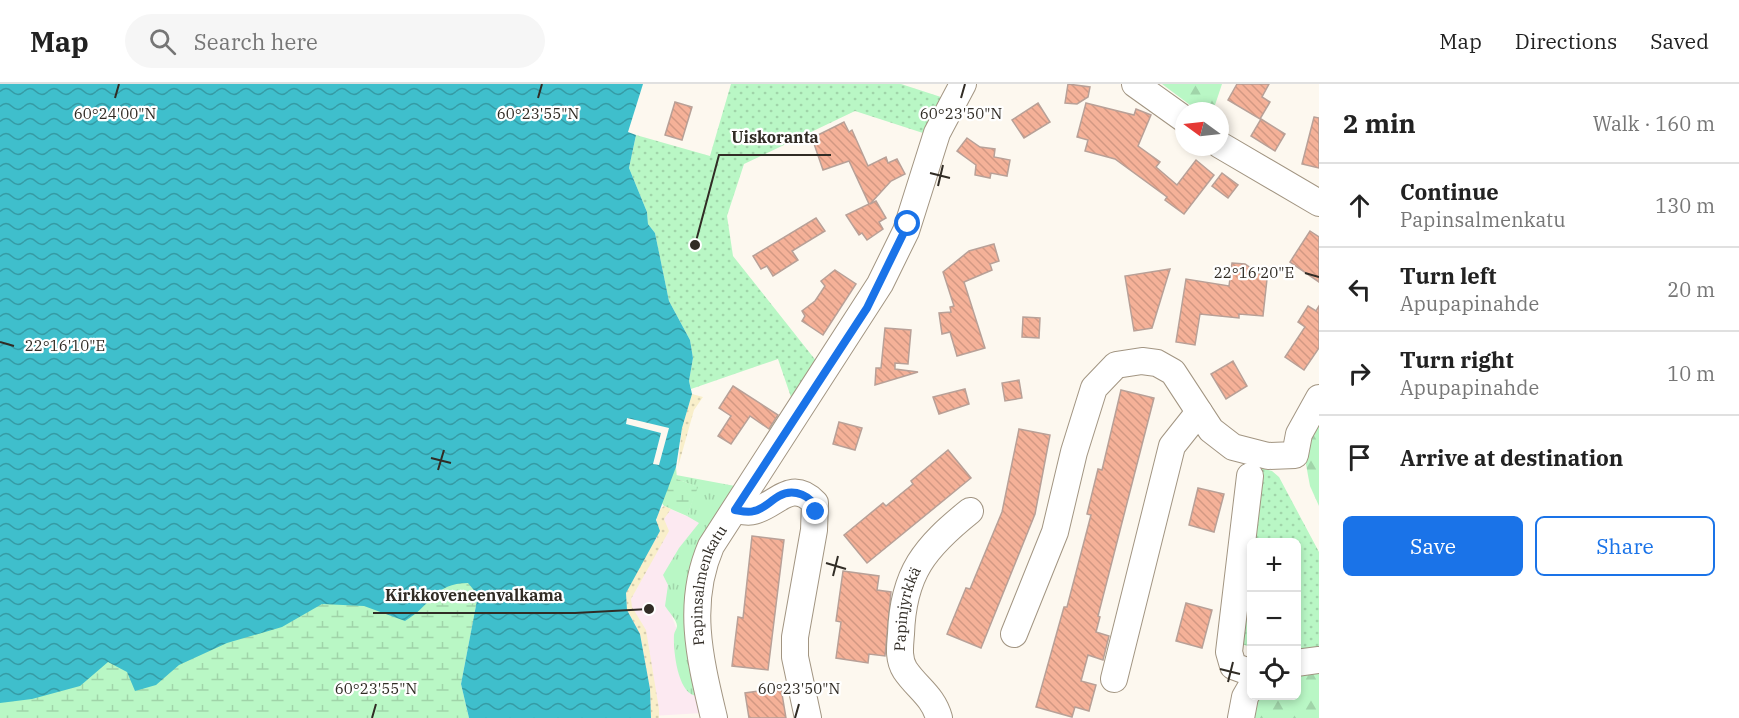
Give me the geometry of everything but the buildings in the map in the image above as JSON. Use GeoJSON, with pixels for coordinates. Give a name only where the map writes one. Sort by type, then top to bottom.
{"type":"FeatureCollection","features":[{"type":"Feature","properties":{"kind":"street","name":"Papinsalmenkatu"},"geometry":{"type":"LineString","coordinates":[[714,718],[696,636],[696,607],[705,560],[880,284],[906,231],[937,133],[963,84]]}},
{"type":"Feature","properties":{"kind":"street"},"geometry":{"type":"LineString","coordinates":[[1135,84],[1175,113]]}},
{"type":"Feature","properties":{"kind":"street"},"geometry":{"type":"LineString","coordinates":[[1229,150],[1319,203]]}},
{"type":"Feature","properties":{"kind":"street"},"geometry":{"type":"LineString","coordinates":[[1014,634],[1054,532],[1074,452],[1094,388],[1116,365],[1131,361],[1157,363],[1179,377],[1211,430],[1233,447],[1268,456],[1295,455],[1299,434],[1319,398]]}},
{"type":"Feature","properties":{"kind":"street"},"geometry":{"type":"LineString","coordinates":[[1114,679],[1172,446],[1199,412]]}},
{"type":"Feature","properties":{"kind":"street"},"geometry":{"type":"LineString","coordinates":[[1247,671],[1233,666],[1229,652],[1250,476]]}},
{"type":"Feature","properties":{"kind":"street"},"geometry":{"type":"LineString","coordinates":[[735,510],[751,512],[763,508],[781,494],[794,493],[810,497],[815,503],[814,530],[795,637],[795,657],[808,718]]}},
{"type":"Feature","properties":{"kind":"street","name":"Papinjyrkkä"},"geometry":{"type":"LineString","coordinates":[[939,718],[935,704],[904,669],[900,656],[901,617],[912,577],[922,557],[936,539],[970,511]]}},
{"type":"Feature","properties":{"kind":"street"},"geometry":{"type":"LineString","coordinates":[[1301,662],[1319,660]]}},
{"type":"Feature","properties":{"kind":"street"},"geometry":{"type":"LineString","coordinates":[[1241,718],[1247,693]]}},
{"type":"Feature","properties":{"kind":"shaded area"},"geometry":{"type":"Polygon","coordinates":[[[692,501],[719,510],[672,617],[685,651],[702,713],[652,716],[626,593],[664,506],[686,516],[692,501]]]}},
{"type":"Feature","properties":{"kind":"green space"},"geometry":{"type":"Polygon","coordinates":[[[731,84],[901,84],[944,98],[923,133],[855,111],[744,164],[727,216],[733,256],[817,362],[792,400],[778,359],[691,389],[689,381],[693,358],[690,340],[669,301],[655,233],[648,224],[647,212],[629,168],[636,135],[710,156],[731,84]]]}},
{"type":"Feature","properties":{"kind":"green space"},"geometry":{"type":"Polygon","coordinates":[[[1162,84],[1222,84],[1216,102],[1186,102],[1162,84]]]}},
{"type":"Feature","properties":{"kind":"green space"},"geometry":{"type":"Polygon","coordinates":[[[414,394],[478,595],[461,684],[469,718],[0,718],[0,600],[414,394]]]}},
{"type":"Feature","properties":{"kind":"green space"},"geometry":{"type":"Polygon","coordinates":[[[1319,413],[1319,506],[1310,486],[1305,459],[1319,413]]]}},
{"type":"Feature","properties":{"kind":"green space"},"geometry":{"type":"Polygon","coordinates":[[[676,467],[677,479],[698,487],[687,516],[664,506],[659,499],[676,467]]]}},
{"type":"Feature","properties":{"kind":"green space"},"geometry":{"type":"Polygon","coordinates":[[[1257,467],[1272,471],[1279,477],[1319,552],[1319,648],[1301,650],[1301,538],[1249,538],[1257,467]]]}},
{"type":"Feature","properties":{"kind":"green space"},"geometry":{"type":"Polygon","coordinates":[[[676,475],[735,486],[709,533],[699,696],[692,695],[686,690],[678,672],[674,635],[677,624],[665,606],[668,585],[663,575],[679,548],[699,523],[687,516],[697,487],[677,479],[676,475]]]}},
{"type":"Feature","properties":{"kind":"green space"},"geometry":{"type":"Polygon","coordinates":[[[1247,560],[1247,646],[1238,643],[1247,560]]]}},
{"type":"Feature","properties":{"kind":"green space"},"geometry":{"type":"Polygon","coordinates":[[[1319,672],[1319,718],[1251,718],[1256,700],[1301,700],[1301,674],[1319,672]]]}},
{"type":"Feature","properties":{"kind":"sand"},"geometry":{"type":"Polygon","coordinates":[[[692,394],[703,397],[694,410],[678,467],[682,428],[692,394]]]}},
{"type":"Feature","properties":{"kind":"sand"},"geometry":{"type":"Polygon","coordinates":[[[664,506],[671,509],[664,519],[669,531],[631,599],[632,607],[646,630],[659,709],[659,718],[651,718],[650,689],[640,634],[627,610],[626,593],[648,549],[657,538],[657,516],[664,506]]]}},
{"type":"Feature","properties":{"kind":"water"},"geometry":{"type":"Polygon","coordinates":[[[0,84],[643,84],[628,132],[636,135],[629,168],[647,212],[648,224],[655,233],[669,301],[690,340],[693,358],[689,381],[692,394],[682,428],[676,467],[656,520],[660,531],[626,593],[627,610],[640,634],[650,689],[651,718],[469,718],[461,684],[478,595],[468,583],[457,584],[440,591],[405,621],[364,606],[322,604],[282,627],[227,643],[179,665],[156,685],[135,691],[127,672],[108,662],[80,686],[32,699],[0,703],[0,84]]]}},
{"type":"Feature","properties":{"kind":"pier"},"geometry":{"type":"Polygon","coordinates":[[[627,418],[669,428],[659,465],[653,464],[661,433],[626,424],[627,418]]]}},
{"type":"Feature","properties":{"kind":"place","name":"Uiskoranta"},"geometry":{"type":"Point","coordinates":[695,245]}},
{"type":"Feature","properties":{"kind":"place","name":"Kirkkoveneenvalkama"},"geometry":{"type":"Point","coordinates":[649,609]}},
{"type":"Feature","properties":{"kind":"route"},"geometry":{"type":"LineString","coordinates":[[816,512],[815,503],[810,497],[794,493],[781,494],[763,508],[751,512],[735,510],[867,308],[908,224]]}}]}
